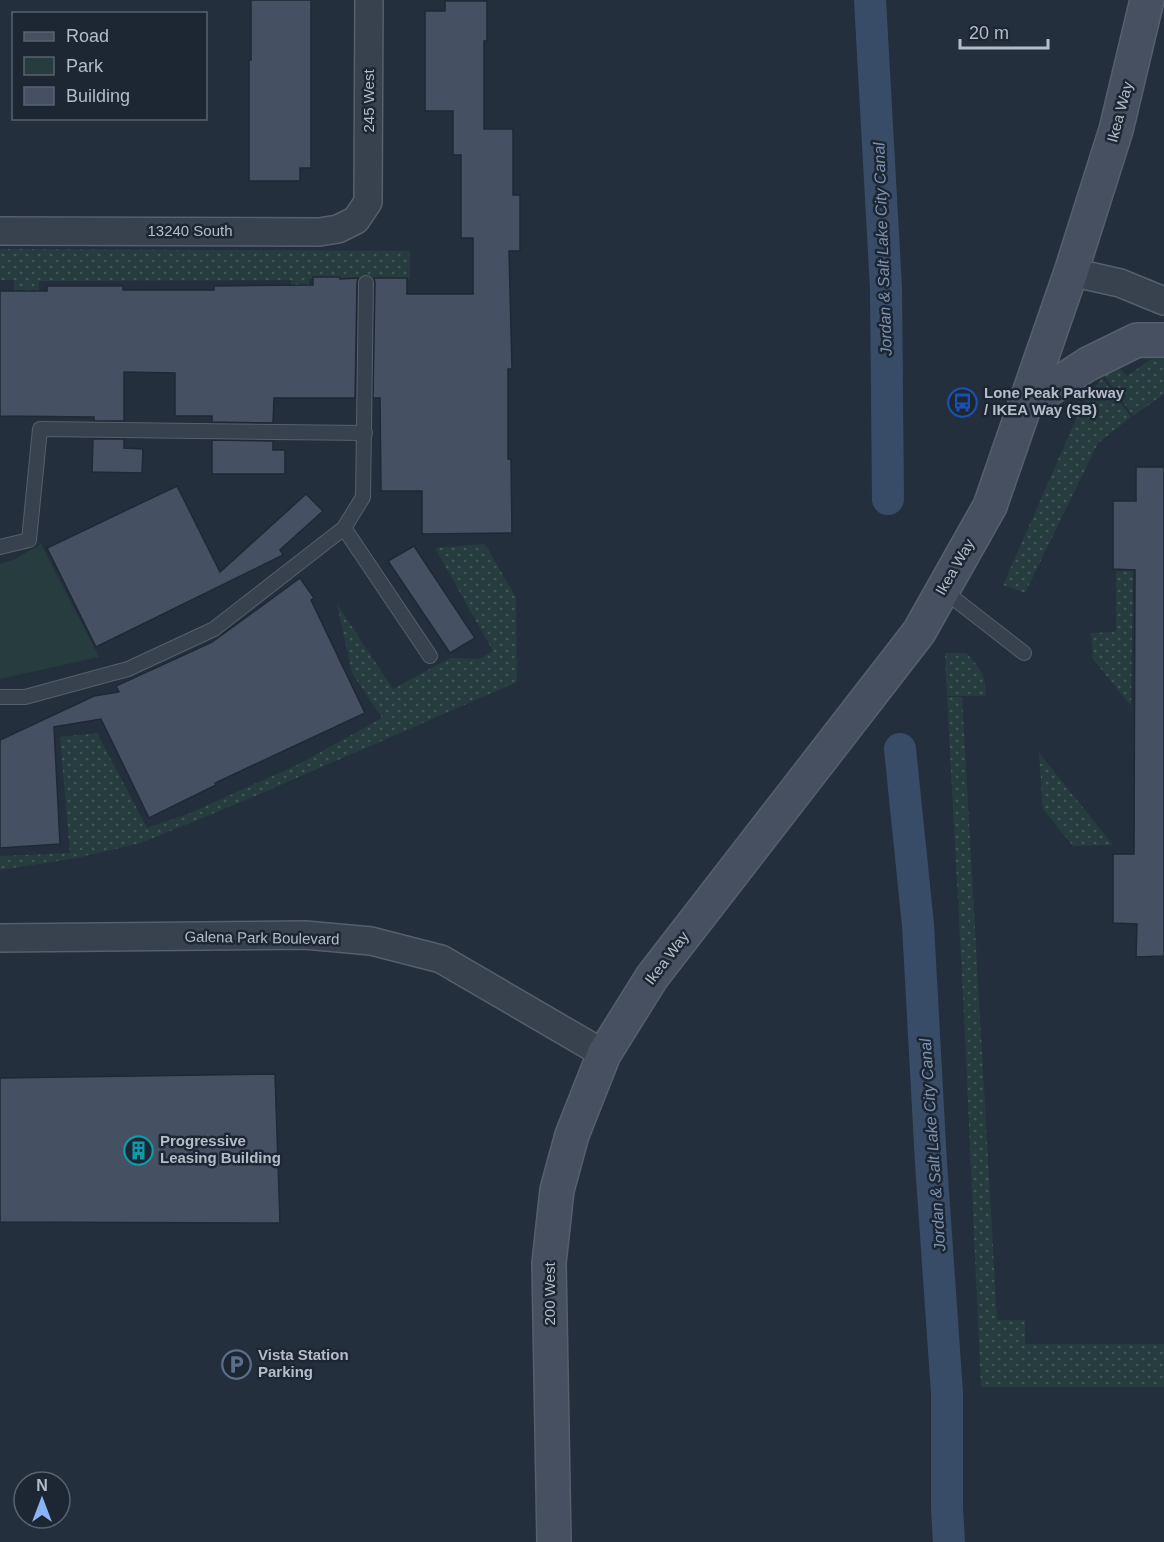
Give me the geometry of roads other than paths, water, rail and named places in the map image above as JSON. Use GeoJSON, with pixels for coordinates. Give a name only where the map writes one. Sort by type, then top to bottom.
{"type":"FeatureCollection","features":[{"type":"Feature","properties":{"kind":"main road","name":"Ikea Way"},"geometry":{"type":"LineString","coordinates":[[604,1054],[652,977],[919,632],[990,506],[1071,272],[1116,130],[1148,0]]}},
{"type":"Feature","properties":{"kind":"main road"},"geometry":{"type":"LineString","coordinates":[[1025,405],[1088,364],[1137,340],[1164,340]]}},
{"type":"Feature","properties":{"kind":"main road","name":"200 West"},"geometry":{"type":"LineString","coordinates":[[554,1542],[549,1263],[557,1190],[572,1135],[604,1054]]}},
{"type":"Feature","properties":{"kind":"street","name":"245 West"},"geometry":{"type":"LineString","coordinates":[[368,202],[369,0]]}},
{"type":"Feature","properties":{"kind":"street","name":"13240 South"},"geometry":{"type":"LineString","coordinates":[[0,231],[318,232],[338,229],[356,220],[368,202]]}},
{"type":"Feature","properties":{"kind":"street"},"geometry":{"type":"LineString","coordinates":[[1071,272],[1120,284],[1164,301]]}},
{"type":"Feature","properties":{"kind":"street","name":"Galena Park Boulevard"},"geometry":{"type":"LineString","coordinates":[[0,938],[305,935],[371,941],[441,959],[604,1054]]}},
{"type":"Feature","properties":{"kind":"lane"},"geometry":{"type":"LineString","coordinates":[[0,697],[25,697],[128,669],[214,629],[344,528],[363,497],[366,283]]}},
{"type":"Feature","properties":{"kind":"lane"},"geometry":{"type":"LineString","coordinates":[[0,547],[29,540],[39,429],[365,433]]}},
{"type":"Feature","properties":{"kind":"lane"},"geometry":{"type":"LineString","coordinates":[[344,528],[430,656]]}},
{"type":"Feature","properties":{"kind":"lane"},"geometry":{"type":"LineString","coordinates":[[943,590],[1024,654]]}},
{"type":"Feature","properties":{"kind":"waterway","name":"Jordan & Salt Lake City Canal"},"geometry":{"type":"LineString","coordinates":[[870,0],[886,288],[888,499]]}},
{"type":"Feature","properties":{"kind":"waterway","name":"Jordan & Salt Lake City Canal"},"geometry":{"type":"LineString","coordinates":[[900,749],[918,925],[947,1393],[949,1542]]}},
{"type":"Feature","properties":{"kind":"place","name":"Lone Peak Parkway / IKEA Way (SB)"},"geometry":{"type":"Point","coordinates":[963,402]}},
{"type":"Feature","properties":{"kind":"place","name":"Progressive Leasing Building"},"geometry":{"type":"Point","coordinates":[139,1150]}},
{"type":"Feature","properties":{"kind":"place","name":"Vista Station Parking"},"geometry":{"type":"Point","coordinates":[237,1364]}}]}
